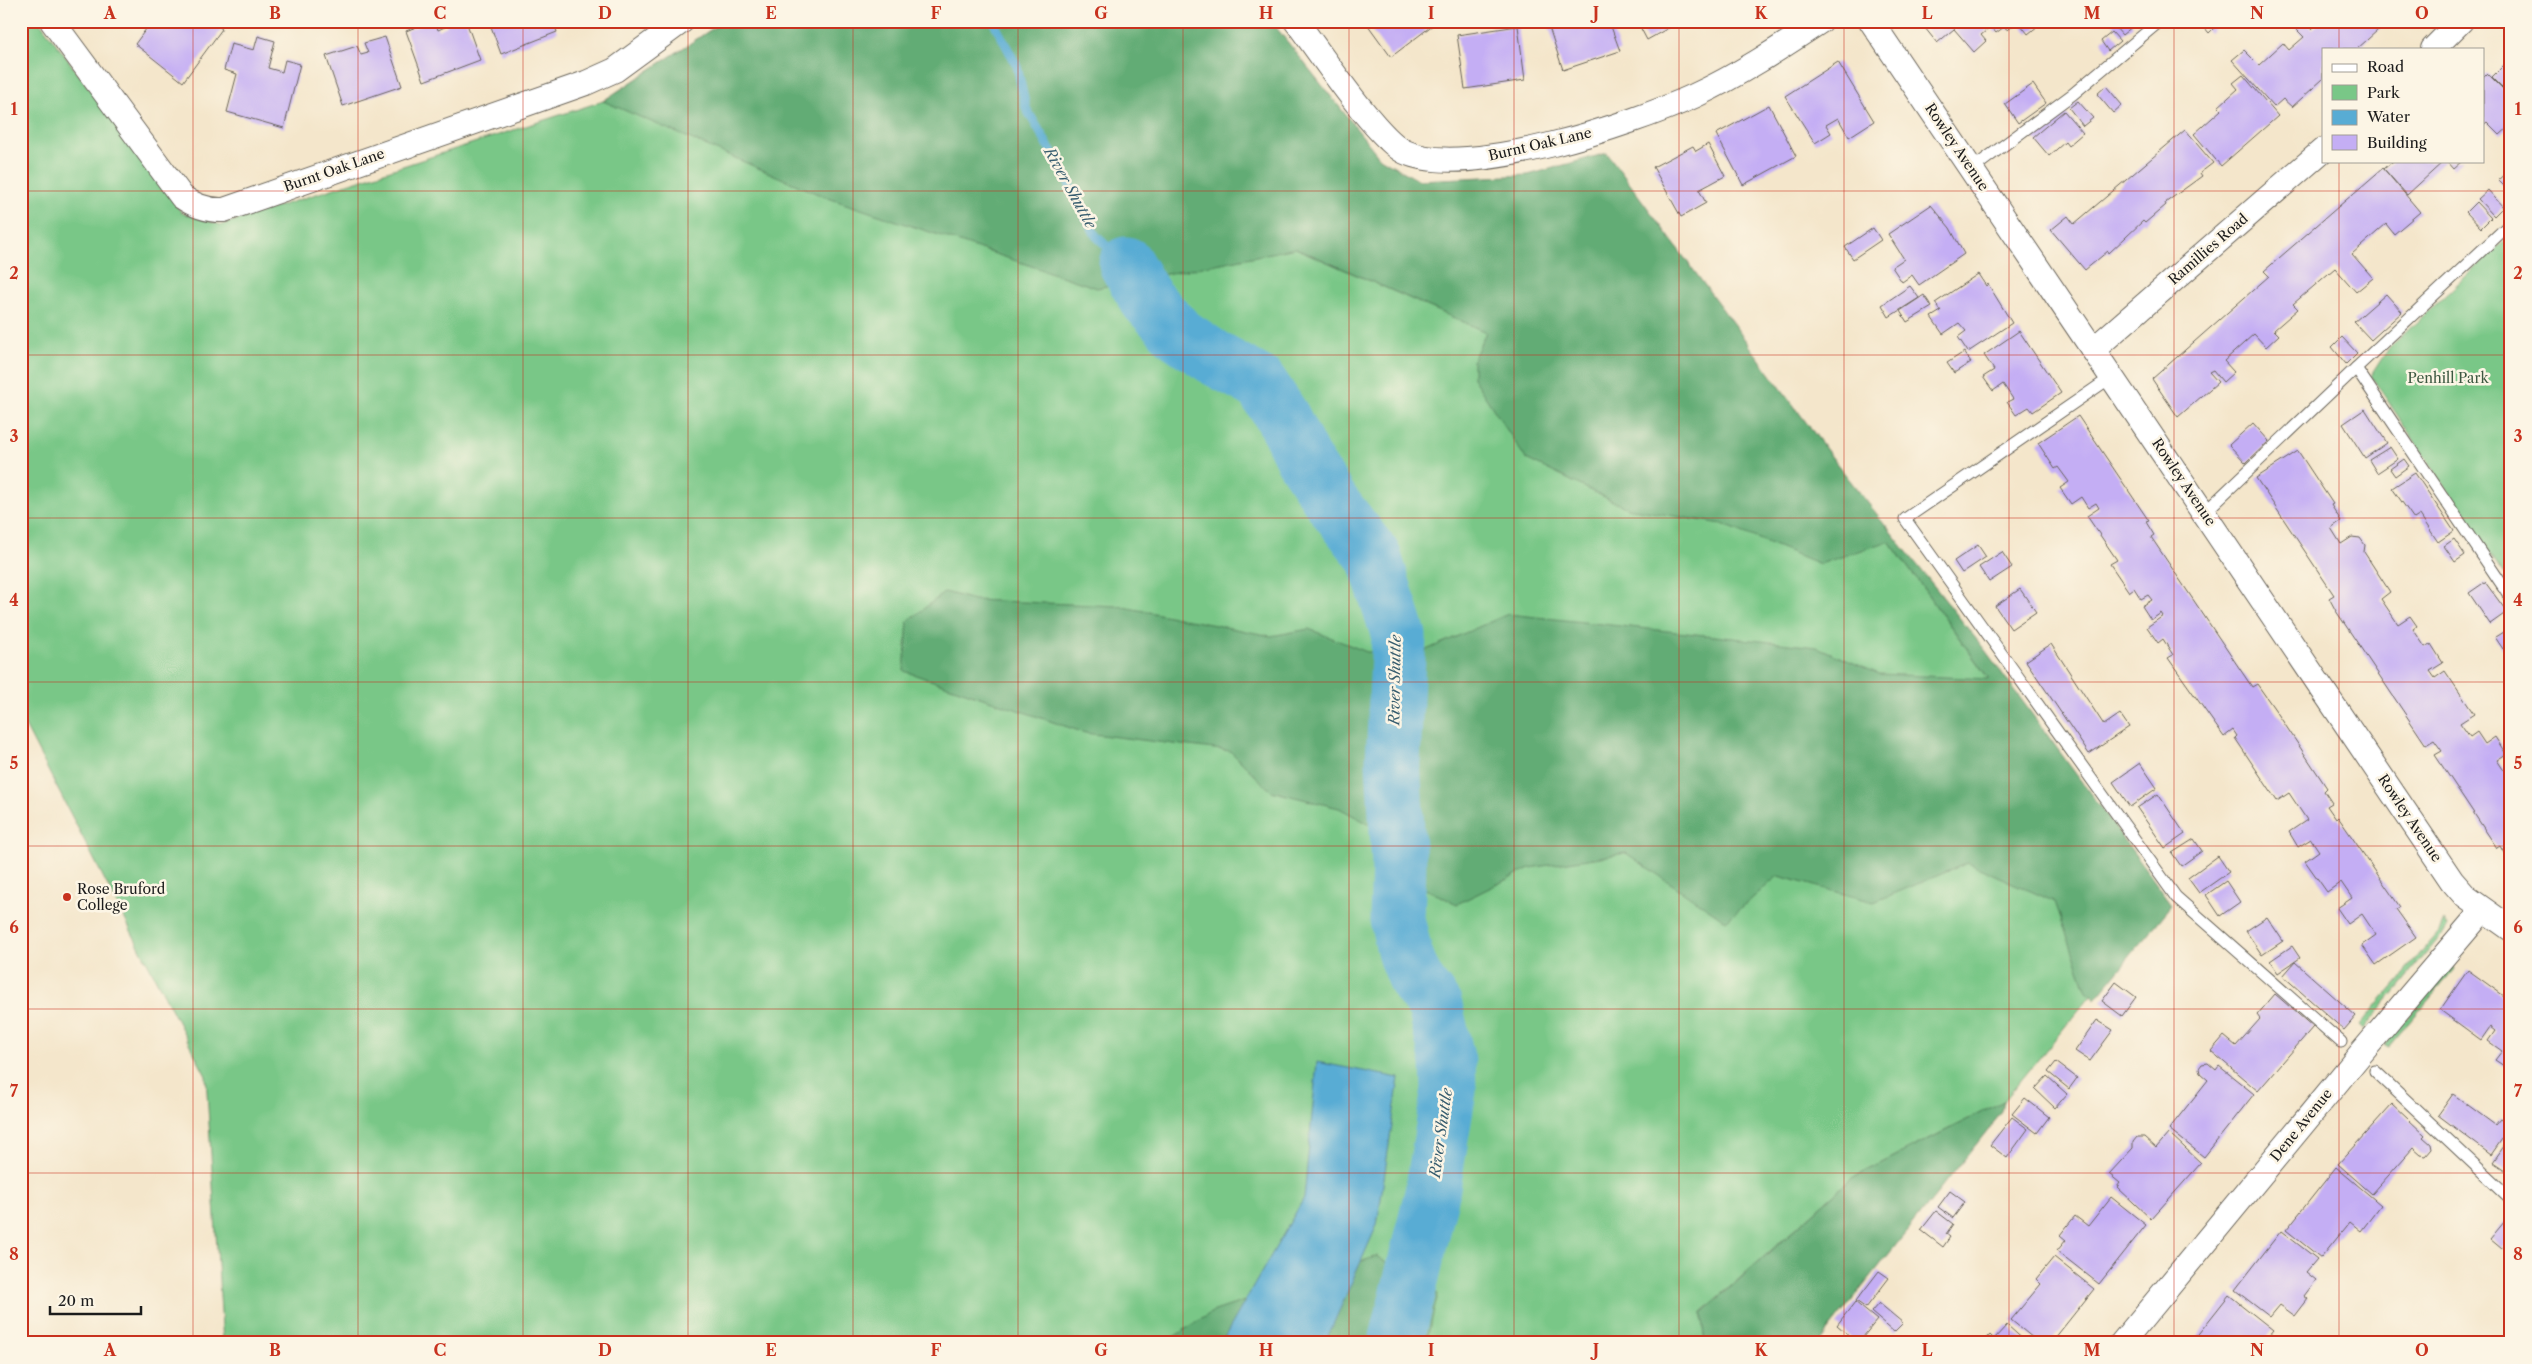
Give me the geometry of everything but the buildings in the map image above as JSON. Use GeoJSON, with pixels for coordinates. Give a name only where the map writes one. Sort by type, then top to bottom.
{"type":"FeatureCollection","features":[{"type":"Feature","properties":{"kind":"street","name":"Burnt Oak Lane"},"geometry":{"type":"LineString","coordinates":[[52,21],[182,197],[192,204],[213,210],[224,210],[586,83],[616,70],[670,25]]}},
{"type":"Feature","properties":{"kind":"street","name":"Burnt Oak Lane"},"geometry":{"type":"LineString","coordinates":[[1296,21],[1380,132],[1403,151],[1421,158],[1444,160],[1481,158],[1530,149],[1610,128],[1692,96],[1729,78],[1821,21]]}},
{"type":"Feature","properties":{"kind":"street","name":"Rowley Avenue"},"geometry":{"type":"LineString","coordinates":[[1871,21],[2205,512],[2452,881],[2466,897],[2511,929]]}},
{"type":"Feature","properties":{"kind":"street"},"geometry":{"type":"LineString","coordinates":[[2434,48],[2461,21]]}},
{"type":"Feature","properties":{"kind":"street","name":"Ramillies Road"},"geometry":{"type":"LineString","coordinates":[[2094,349],[2322,151]]}},
{"type":"Feature","properties":{"kind":"street","name":"Dene Avenue"},"geometry":{"type":"LineString","coordinates":[[2122,1343],[2482,910]]}},
{"type":"Feature","properties":{"kind":"lane"},"geometry":{"type":"LineString","coordinates":[[1972,169],[2073,94],[2160,21]]}},
{"type":"Feature","properties":{"kind":"lane"},"geometry":{"type":"LineString","coordinates":[[2205,512],[2511,223]]}},
{"type":"Feature","properties":{"kind":"lane"},"geometry":{"type":"LineString","coordinates":[[2356,368],[2511,598]]}},
{"type":"Feature","properties":{"kind":"lane"},"geometry":{"type":"LineString","coordinates":[[2113,376],[1904,519],[2176,897],[2341,1042]]}},
{"type":"Feature","properties":{"kind":"lane"},"geometry":{"type":"LineString","coordinates":[[2375,1072],[2511,1198]]}},
{"type":"Feature","properties":{"kind":"green space"},"geometry":{"type":"Polygon","coordinates":[[[21,21],[39,21],[182,213],[221,225],[603,101],[724,21],[1100,162],[1788,465],[1889,541],[2144,894],[2133,944],[2004,1101],[1852,1178],[1702,1312],[1706,1343],[223,1343],[206,1076],[21,718],[21,21]]]}},
{"type":"Feature","properties":{"kind":"green space"},"geometry":{"type":"Polygon","coordinates":[[[724,21],[1271,21],[1380,158],[1418,180],[1528,175],[1607,153],[1837,464],[1985,650],[2172,905],[2095,999],[2087,991],[2055,902],[1968,863],[1874,902],[1778,876],[1726,921],[1626,853],[1530,868],[1457,904],[1419,886],[1393,837],[1339,808],[1271,791],[1230,751],[1085,733],[904,671],[908,621],[945,592],[974,600],[1118,606],[1271,636],[1309,629],[1367,652],[1424,651],[1508,614],[1817,647],[1879,674],[1989,679],[1889,541],[1820,564],[1722,524],[1627,508],[1526,459],[1473,378],[1473,360],[1486,332],[1296,248],[1097,288],[825,197],[603,101],[724,21]]]}},
{"type":"Feature","properties":{"kind":"green space","name":"Penhill Park"},"geometry":{"type":"Polygon","coordinates":[[[2511,234],[2511,585],[2371,376],[2389,348],[2511,234]]]}},
{"type":"Feature","properties":{"kind":"green space"},"geometry":{"type":"Polygon","coordinates":[[[2444,921],[2448,927],[2363,1030],[2359,1026],[2439,932],[2444,921]]]}},
{"type":"Feature","properties":{"kind":"green space"},"geometry":{"type":"Polygon","coordinates":[[[2452,966],[2455,969],[2388,1047],[2384,1045],[2452,966]]]}},
{"type":"Feature","properties":{"kind":"green space"},"geometry":{"type":"Polygon","coordinates":[[[2004,1101],[2002,1112],[1818,1343],[1706,1343],[1702,1313],[1852,1178],[2004,1101]]]}},
{"type":"Feature","properties":{"kind":"green space"},"geometry":{"type":"Polygon","coordinates":[[[1377,1256],[1438,1294],[1426,1343],[1164,1343],[1212,1312],[1377,1256]]]}},
{"type":"Feature","properties":{"kind":"water"},"geometry":{"type":"Polygon","coordinates":[[[1317,1062],[1399,1078],[1377,1225],[1325,1343],[1221,1343],[1304,1198],[1317,1062]]]}},
{"type":"Feature","properties":{"kind":"waterway","name":"River Shuttle"},"geometry":{"type":"LineString","coordinates":[[993,21],[1017,66],[1026,108],[1061,168],[1096,236],[1126,264]]}},
{"type":"Feature","properties":{"kind":"waterway","name":"River Shuttle"},"geometry":{"type":"LineString","coordinates":[[1126,264],[1147,300],[1179,334],[1216,359],[1260,383],[1283,418],[1303,459],[1333,504],[1374,557],[1399,636],[1393,762],[1399,864],[1397,919],[1405,954],[1415,979],[1435,1006],[1448,1062],[1449,1090],[1432,1193],[1396,1343]]}},
{"type":"Feature","properties":{"kind":"place","name":"Rose Bruford College"},"geometry":{"type":"Point","coordinates":[67,897]}}]}
